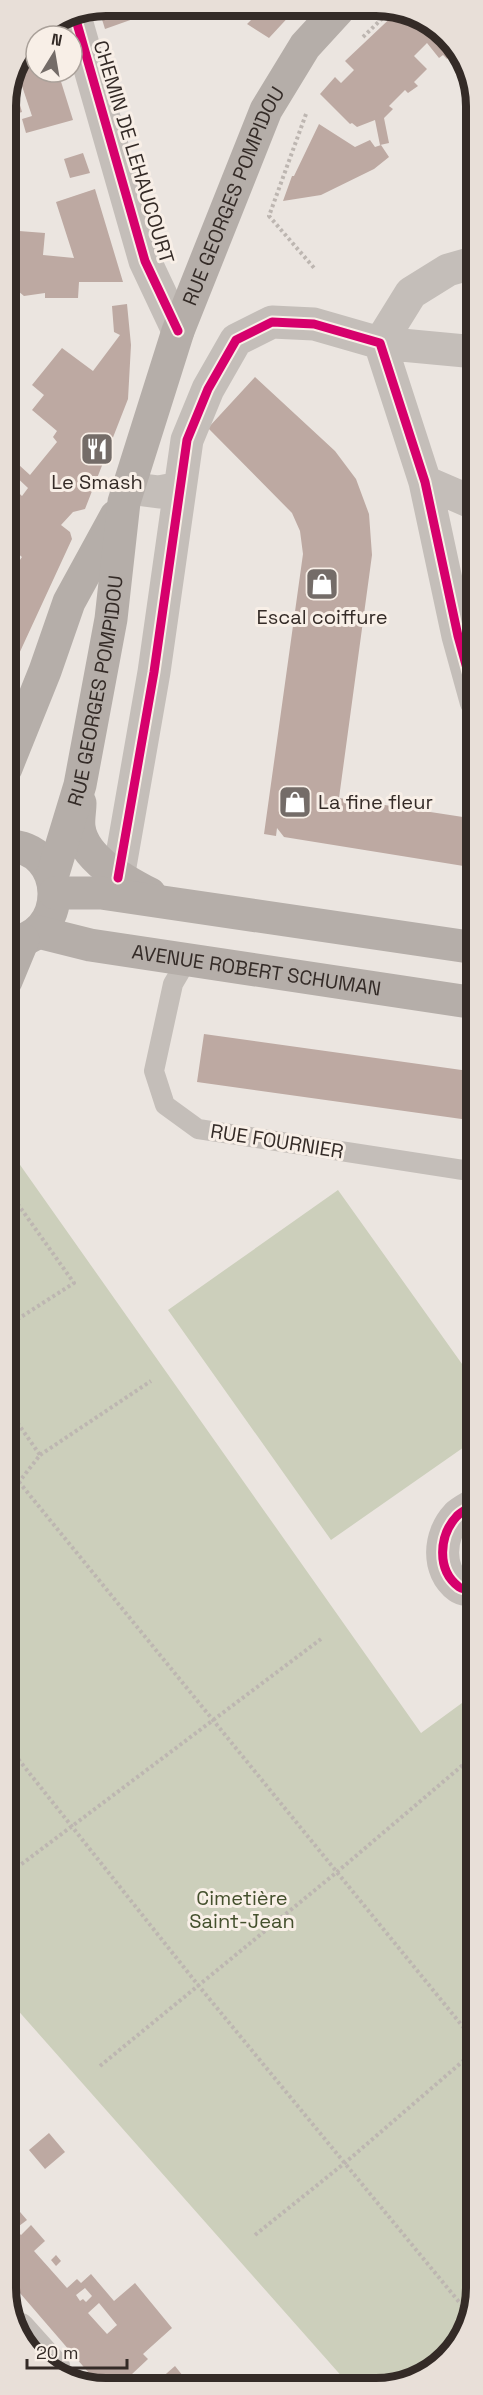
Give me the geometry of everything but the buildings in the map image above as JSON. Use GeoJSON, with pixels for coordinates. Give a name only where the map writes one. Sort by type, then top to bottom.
{"type":"FeatureCollection","features":[{"type":"Feature","properties":{"kind":"main road","name":"RUE GEORGES POMPIDOU"},"geometry":{"type":"LineString","coordinates":[[22,938],[47,921],[53,908],[54,885],[80,786],[111,619],[126,495],[178,331],[266,110],[305,46],[332,16]]}},
{"type":"Feature","properties":{"kind":"main road","name":"RUE GEORGES POMPIDOU"},"geometry":{"type":"LineString","coordinates":[[17,741],[69,602],[126,495]]}},
{"type":"Feature","properties":{"kind":"main road"},"geometry":{"type":"LineString","coordinates":[[80,786],[79,829],[88,849],[118,878],[168,903]]}},
{"type":"Feature","properties":{"kind":"main road"},"geometry":{"type":"LineString","coordinates":[[17,848],[36,855],[46,865],[54,885],[466,947]]}},
{"type":"Feature","properties":{"kind":"main road"},"geometry":{"type":"LineString","coordinates":[[17,952],[22,938]]}},
{"type":"Feature","properties":{"kind":"main road","name":"AVENUE ROBERT SCHUMAN"},"geometry":{"type":"LineString","coordinates":[[22,938],[90,945],[466,1002]]}},
{"type":"Feature","properties":{"kind":"street","name":"CHEMIN DE LEHAUCOURT"},"geometry":{"type":"LineString","coordinates":[[76,22],[145,261],[178,331]]}},
{"type":"Feature","properties":{"kind":"street"},"geometry":{"type":"LineString","coordinates":[[466,265],[448,270],[411,293],[380,343],[425,482],[466,665]]}},
{"type":"Feature","properties":{"kind":"street"},"geometry":{"type":"LineString","coordinates":[[118,878],[154,672],[187,440],[208,389],[236,340],[272,322],[314,324],[380,343],[466,351]]}},
{"type":"Feature","properties":{"kind":"street"},"geometry":{"type":"LineString","coordinates":[[147,426],[187,440]]}},
{"type":"Feature","properties":{"kind":"street"},"geometry":{"type":"LineString","coordinates":[[425,482],[466,500]]}},
{"type":"Feature","properties":{"kind":"street"},"geometry":{"type":"LineString","coordinates":[[126,495],[180,488]]}},
{"type":"Feature","properties":{"kind":"street"},"geometry":{"type":"LineString","coordinates":[[466,1510],[457,1516],[444,1537],[442,1557],[448,1576],[460,1588],[466,1589]]}},
{"type":"Feature","properties":{"kind":"lane","name":"RUE FOURNIER"},"geometry":{"type":"LineString","coordinates":[[187,960],[173,984],[154,1071],[165,1105],[198,1129],[466,1170]]}},
{"type":"Feature","properties":{"kind":"path"},"geometry":{"type":"LineString","coordinates":[[358,42],[384,17]]}},
{"type":"Feature","properties":{"kind":"path"},"geometry":{"type":"LineString","coordinates":[[308,110],[270,216],[315,269]]}},
{"type":"Feature","properties":{"kind":"path"},"geometry":{"type":"LineString","coordinates":[[16,1204],[74,1283],[16,1320]]}},
{"type":"Feature","properties":{"kind":"path"},"geometry":{"type":"LineString","coordinates":[[151,1381],[40,1455],[19,1482],[466,2030]]}},
{"type":"Feature","properties":{"kind":"path"},"geometry":{"type":"LineString","coordinates":[[16,1421],[40,1455]]}},
{"type":"Feature","properties":{"kind":"path"},"geometry":{"type":"LineString","coordinates":[[16,1868],[321,1639]]}},
{"type":"Feature","properties":{"kind":"path"},"geometry":{"type":"LineString","coordinates":[[16,1757],[198,1985],[464,2308]]}},
{"type":"Feature","properties":{"kind":"path"},"geometry":{"type":"LineString","coordinates":[[100,2066],[337,1872],[466,1762]]}},
{"type":"Feature","properties":{"kind":"path"},"geometry":{"type":"LineString","coordinates":[[255,2235],[346,2162],[466,2058]]}},
{"type":"Feature","properties":{"kind":"green space","name":"Cimetière Saint-Jean"},"geometry":{"type":"Polygon","coordinates":[[[17,1160],[421,1733],[466,1700],[465,2306],[460,2323],[444,2348],[422,2366],[405,2374],[388,2378],[343,2378],[16,2008],[17,1160]]]}},
{"type":"Feature","properties":{"kind":"green space"},"geometry":{"type":"Polygon","coordinates":[[[338,1190],[466,1370],[466,1446],[331,1540],[168,1310],[338,1190]]]}},
{"type":"Feature","properties":{"kind":"cycle path"},"geometry":{"type":"LineString","coordinates":[[76,22],[145,261],[178,331]]}},
{"type":"Feature","properties":{"kind":"cycle path"},"geometry":{"type":"LineString","coordinates":[[118,878],[154,672],[187,440],[208,389],[236,340],[272,322],[314,324],[380,343],[425,482],[466,665]]}},
{"type":"Feature","properties":{"kind":"cycle path"},"geometry":{"type":"LineString","coordinates":[[466,1510],[459,1514],[446,1533],[443,1552],[446,1571],[452,1580],[466,1590]]}},
{"type":"Feature","properties":{"kind":"place","name":"Le Smash"},"geometry":{"type":"Point","coordinates":[97,449]}},
{"type":"Feature","properties":{"kind":"place","name":"Escal coiffure"},"geometry":{"type":"Point","coordinates":[322,584]}},
{"type":"Feature","properties":{"kind":"place","name":"La fine fleur"},"geometry":{"type":"Point","coordinates":[295,802]}}]}
